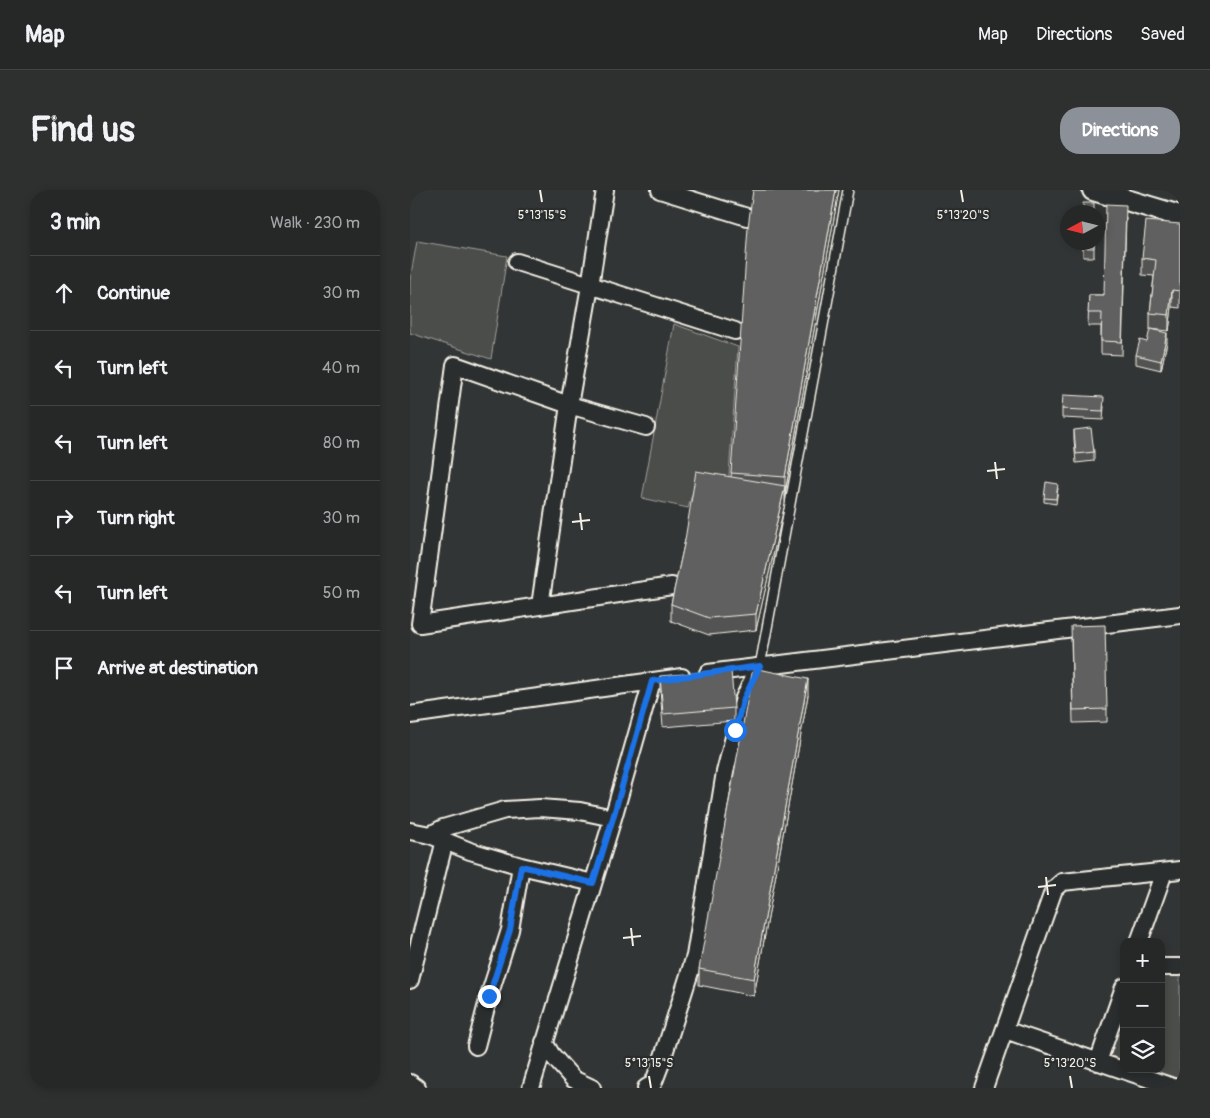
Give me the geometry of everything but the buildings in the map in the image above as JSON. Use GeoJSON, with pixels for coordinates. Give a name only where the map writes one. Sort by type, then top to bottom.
{"type":"FeatureCollection","features":[{"type":"Feature","properties":{"kind":"street"},"geometry":{"type":"LineString","coordinates":[[540,606],[569,405],[605,190]]}},
{"type":"Feature","properties":{"kind":"street"},"geometry":{"type":"LineString","coordinates":[[660,190],[747,217]]}},
{"type":"Feature","properties":{"kind":"street"},"geometry":{"type":"LineString","coordinates":[[1093,190],[1180,216]]}},
{"type":"Feature","properties":{"kind":"street"},"geometry":{"type":"LineString","coordinates":[[517,262],[735,331]]}},
{"type":"Feature","properties":{"kind":"street"},"geometry":{"type":"LineString","coordinates":[[646,427],[569,405],[455,365],[415,625],[672,586]]}},
{"type":"Feature","properties":{"kind":"street"},"geometry":{"type":"LineString","coordinates":[[410,715],[760,666],[1180,615]]}},
{"type":"Feature","properties":{"kind":"street"},"geometry":{"type":"LineString","coordinates":[[646,1088],[653,1084],[662,1063],[695,956],[725,772],[744,698],[760,666]]}},
{"type":"Feature","properties":{"kind":"street"},"geometry":{"type":"LineString","coordinates":[[531,1088],[613,818],[652,681]]}},
{"type":"Feature","properties":{"kind":"street"},"geometry":{"type":"LineString","coordinates":[[410,980],[438,838],[444,828],[504,810],[540,808],[580,811],[613,818]]}},
{"type":"Feature","properties":{"kind":"street"},"geometry":{"type":"LineString","coordinates":[[410,831],[438,838],[470,851],[521,866],[593,883]]}},
{"type":"Feature","properties":{"kind":"street"},"geometry":{"type":"LineString","coordinates":[[476,1046],[489,996],[510,930],[521,866]]}},
{"type":"Feature","properties":{"kind":"street"},"geometry":{"type":"LineString","coordinates":[[1141,938],[1172,871]]}},
{"type":"Feature","properties":{"kind":"street"},"geometry":{"type":"LineString","coordinates":[[984,1088],[1054,889],[1062,882],[1172,871]]}},
{"type":"Feature","properties":{"kind":"street"},"geometry":{"type":"LineString","coordinates":[[1165,967],[1180,967]]}},
{"type":"Feature","properties":{"kind":"street"},"geometry":{"type":"LineString","coordinates":[[1098,1062],[1120,999]]}},
{"type":"Feature","properties":{"kind":"street"},"geometry":{"type":"LineString","coordinates":[[1004,1030],[1176,1088]]}},
{"type":"Feature","properties":{"kind":"street"},"geometry":{"type":"LineString","coordinates":[[544,1042],[551,1054],[573,1079],[592,1088]]}},
{"type":"Feature","properties":{"kind":"street"},"geometry":{"type":"LineString","coordinates":[[410,1083],[417,1088]]}},
{"type":"Feature","properties":{"kind":"lane"},"geometry":{"type":"LineString","coordinates":[[760,666],[848,190]]}},
{"type":"Feature","properties":{"kind":"shaded area"},"geometry":{"type":"Polygon","coordinates":[[[417,241],[507,256],[491,359],[410,333],[410,280],[417,241]]]}},
{"type":"Feature","properties":{"kind":"shaded area"},"geometry":{"type":"Polygon","coordinates":[[[674,324],[738,347],[728,489],[695,484],[688,508],[642,498],[674,324]]]}},
{"type":"Feature","properties":{"kind":"shaded area"},"geometry":{"type":"Polygon","coordinates":[[[1165,972],[1180,972],[1180,1080],[1157,1073],[1165,1073],[1165,972]]]}},
{"type":"Feature","properties":{"kind":"shaded area"},"geometry":{"type":"Polygon","coordinates":[[[1120,1020],[1120,1062],[1108,1058],[1120,1020]]]}},
{"type":"Feature","properties":{"kind":"route"},"geometry":{"type":"LineString","coordinates":[[489,996],[510,930],[521,866],[593,883],[652,681],[760,666],[744,698],[735,730]]}}]}
